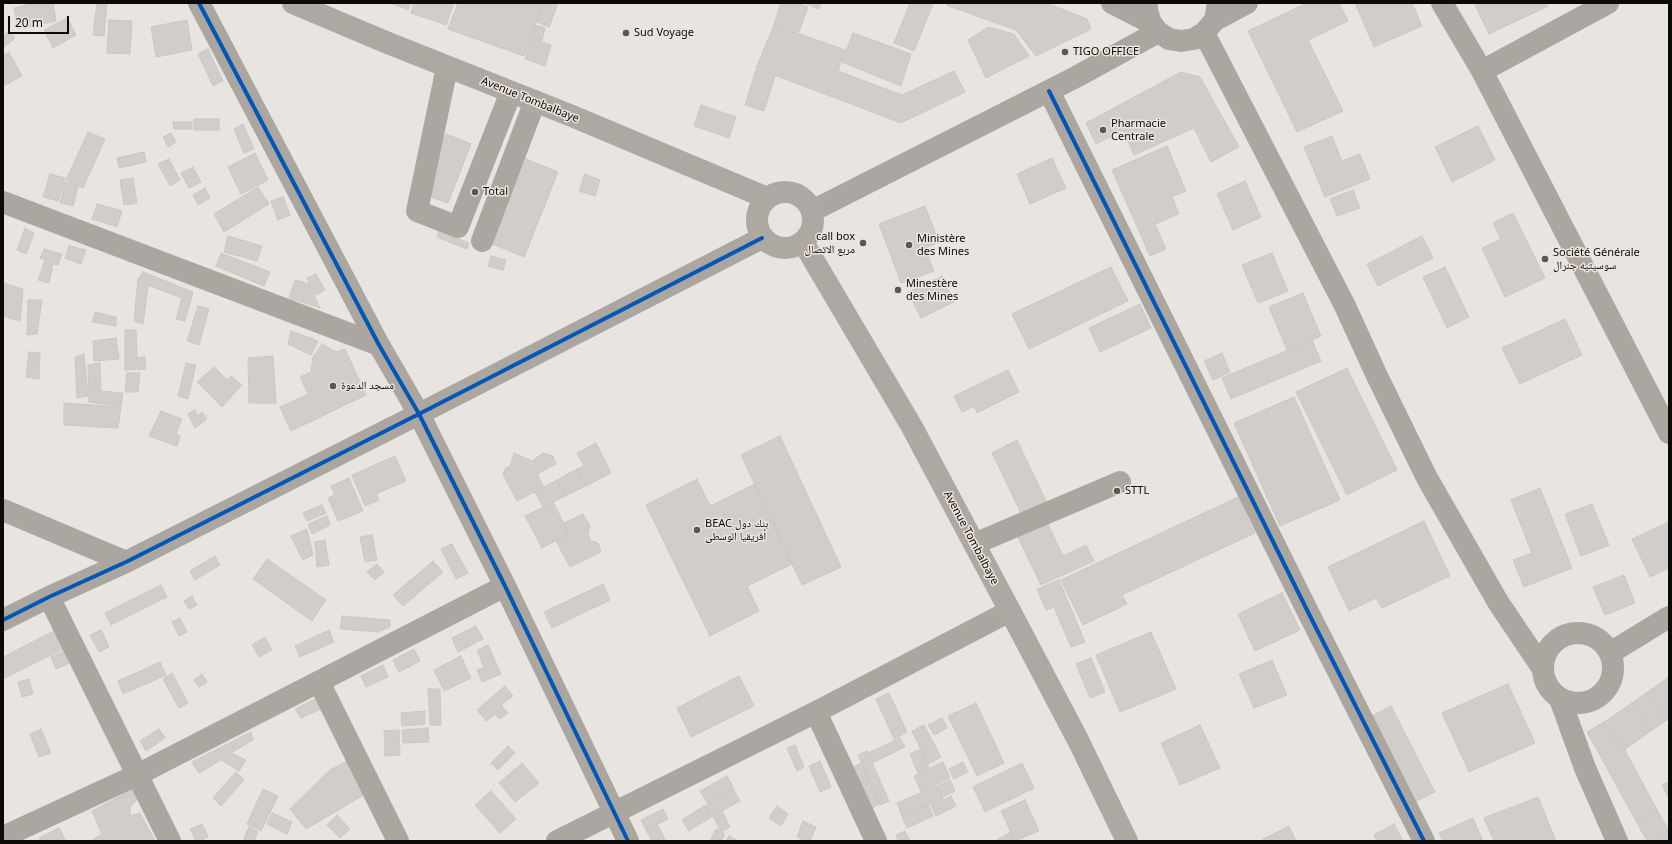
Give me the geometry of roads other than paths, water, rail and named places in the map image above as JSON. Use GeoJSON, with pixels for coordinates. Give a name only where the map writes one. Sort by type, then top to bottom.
{"type":"FeatureCollection","features":[{"type":"Feature","properties":{"kind":"main road","name":"Avenue Tombalbaye"},"geometry":{"type":"LineString","coordinates":[[293,3],[535,101],[767,198]]}},
{"type":"Feature","properties":{"kind":"main road"},"geometry":{"type":"LineString","coordinates":[[784,191],[793,192],[808,203],[812,211],[813,223],[810,233],[803,242],[793,247],[782,248],[771,245],[762,238],[756,217],[760,207],[767,198],[775,193],[784,191]]}},
{"type":"Feature","properties":{"kind":"main road","name":"Avenue Tombalbaye"},"geometry":{"type":"LineString","coordinates":[[803,242],[912,427],[1078,740],[1127,841]]}},
{"type":"Feature","properties":{"kind":"street"},"geometry":{"type":"LineString","coordinates":[[199,3],[379,345],[420,414],[628,841]]}},
{"type":"Feature","properties":{"kind":"street"},"geometry":{"type":"LineString","coordinates":[[1112,3],[1152,20],[1169,39],[1181,41],[1194,39],[1213,19],[1247,3]]}},
{"type":"Feature","properties":{"kind":"street"},"geometry":{"type":"LineString","coordinates":[[1442,3],[1482,71],[1669,432]]}},
{"type":"Feature","properties":{"kind":"street"},"geometry":{"type":"LineString","coordinates":[[1482,71],[1608,3]]}},
{"type":"Feature","properties":{"kind":"street"},"geometry":{"type":"LineString","coordinates":[[1213,19],[1377,376],[1427,478],[1498,602],[1543,669],[1548,686],[1560,699],[1585,768],[1617,841]]}},
{"type":"Feature","properties":{"kind":"street"},"geometry":{"type":"LineString","coordinates":[[812,211],[1049,91],[1152,20]]}},
{"type":"Feature","properties":{"kind":"street"},"geometry":{"type":"LineString","coordinates":[[447,66],[417,211],[458,227],[511,92]]}},
{"type":"Feature","properties":{"kind":"street"},"geometry":{"type":"LineString","coordinates":[[1049,91],[1309,614],[1424,841]]}},
{"type":"Feature","properties":{"kind":"street"},"geometry":{"type":"LineString","coordinates":[[482,241],[535,101]]}},
{"type":"Feature","properties":{"kind":"street"},"geometry":{"type":"LineString","coordinates":[[491,143],[516,153]]}},
{"type":"Feature","properties":{"kind":"street"},"geometry":{"type":"LineString","coordinates":[[3,202],[379,345]]}},
{"type":"Feature","properties":{"kind":"street"},"geometry":{"type":"LineString","coordinates":[[467,203],[492,213]]}},
{"type":"Feature","properties":{"kind":"street"},"geometry":{"type":"LineString","coordinates":[[3,620],[126,562],[420,414],[762,238]]}},
{"type":"Feature","properties":{"kind":"street"},"geometry":{"type":"LineString","coordinates":[[974,544],[1120,482]]}},
{"type":"Feature","properties":{"kind":"street"},"geometry":{"type":"LineString","coordinates":[[3,510],[126,562]]}},
{"type":"Feature","properties":{"kind":"street"},"geometry":{"type":"LineString","coordinates":[[3,837],[137,775],[504,586]]}},
{"type":"Feature","properties":{"kind":"street"},"geometry":{"type":"LineString","coordinates":[[49,597],[170,841]]}},
{"type":"Feature","properties":{"kind":"street"},"geometry":{"type":"LineString","coordinates":[[557,841],[614,811],[816,712],[1010,611]]}},
{"type":"Feature","properties":{"kind":"street"},"geometry":{"type":"LineString","coordinates":[[1610,653],[1669,617]]}},
{"type":"Feature","properties":{"kind":"street"},"geometry":{"type":"LineString","coordinates":[[1543,669],[1544,659],[1548,649],[1555,641],[1564,635],[1584,633],[1594,636],[1604,643],[1610,653],[1613,664],[1613,675],[1605,690],[1592,700],[1576,703],[1560,699]]}},
{"type":"Feature","properties":{"kind":"street"},"geometry":{"type":"LineString","coordinates":[[319,682],[398,841]]}},
{"type":"Feature","properties":{"kind":"street"},"geometry":{"type":"LineString","coordinates":[[816,712],[876,841]]}},
{"type":"Feature","properties":{"kind":"place","name":"Sud Voyage"},"geometry":{"type":"Point","coordinates":[626,33]}},
{"type":"Feature","properties":{"kind":"place","name":"TIGO OFFICE"},"geometry":{"type":"Point","coordinates":[1065,52]}},
{"type":"Feature","properties":{"kind":"place","name":"Pharmacie Centrale"},"geometry":{"type":"Point","coordinates":[1103,130]}},
{"type":"Feature","properties":{"kind":"place","name":"Total"},"geometry":{"type":"Point","coordinates":[475,192]}},
{"type":"Feature","properties":{"kind":"place","name":"call box مربع الاتصال"},"geometry":{"type":"Point","coordinates":[863,243]}},
{"type":"Feature","properties":{"kind":"place","name":"Ministère des Mines"},"geometry":{"type":"Point","coordinates":[909,245]}},
{"type":"Feature","properties":{"kind":"place","name":"Société Générale سوسيتيه جنرال"},"geometry":{"type":"Point","coordinates":[1545,259]}},
{"type":"Feature","properties":{"kind":"place","name":"Minestère des Mines"},"geometry":{"type":"Point","coordinates":[898,290]}},
{"type":"Feature","properties":{"kind":"place","name":"مسجد الدعوة"},"geometry":{"type":"Point","coordinates":[333,386]}},
{"type":"Feature","properties":{"kind":"place","name":"STTL"},"geometry":{"type":"Point","coordinates":[1117,491]}},
{"type":"Feature","properties":{"kind":"place","name":"BEAC بنك دول أفريقيا الوسطى"},"geometry":{"type":"Point","coordinates":[697,530]}}]}
